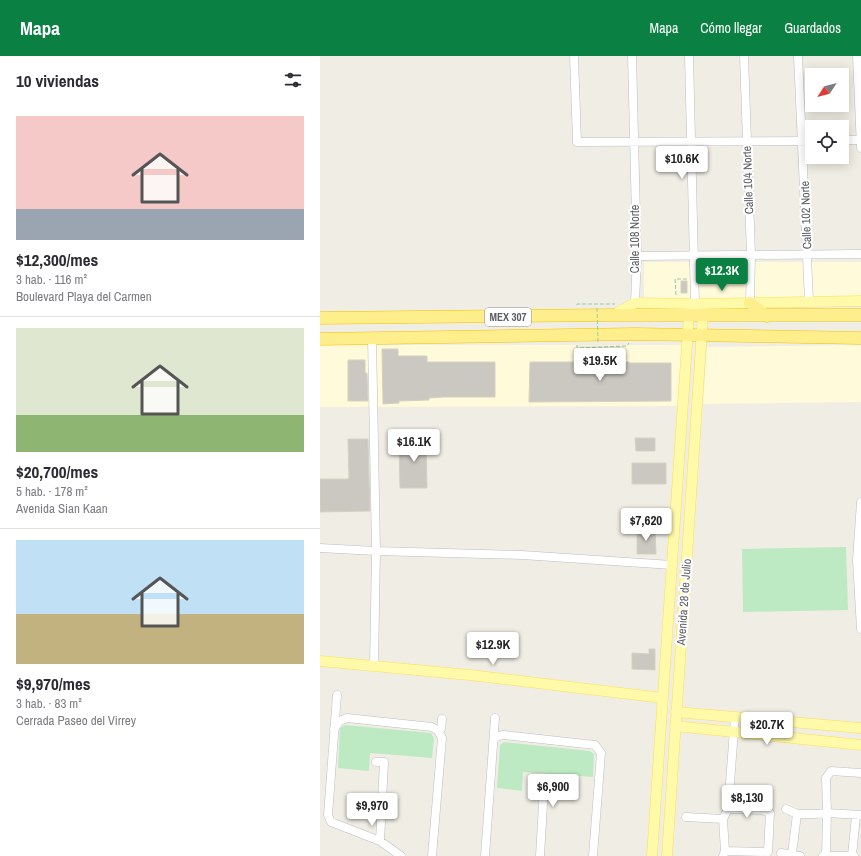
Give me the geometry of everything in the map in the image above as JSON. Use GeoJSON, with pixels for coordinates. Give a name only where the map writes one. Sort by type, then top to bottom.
{"type":"FeatureCollection","features":[{"type":"Feature","properties":{"kind":"highway"},"geometry":{"type":"LineString","coordinates":[[750,303],[767,316]]}},
{"type":"Feature","properties":{"kind":"highway","name":"MEX 307"},"geometry":{"type":"LineString","coordinates":[[320,318],[861,315]]}},
{"type":"Feature","properties":{"kind":"highway"},"geometry":{"type":"LineString","coordinates":[[402,338],[407,330],[406,321],[404,318]]}},
{"type":"Feature","properties":{"kind":"highway","name":"MEX 307"},"geometry":{"type":"LineString","coordinates":[[320,339],[634,334],[861,338]]}},
{"type":"Feature","properties":{"kind":"main road"},"geometry":{"type":"LineString","coordinates":[[613,316],[635,303],[695,304],[861,301]]}},
{"type":"Feature","properties":{"kind":"main road","name":"Avenida 28 de Julio"},"geometry":{"type":"LineString","coordinates":[[652,856],[689,315]]}},
{"type":"Feature","properties":{"kind":"main road","name":"Avenida 28 de Julio"},"geometry":{"type":"LineString","coordinates":[[666,856],[703,336],[703,315]]}},
{"type":"Feature","properties":{"kind":"main road"},"geometry":{"type":"LineString","coordinates":[[668,618],[676,615],[683,619]]}},
{"type":"Feature","properties":{"kind":"main road"},"geometry":{"type":"LineString","coordinates":[[320,661],[470,675],[663,698]]}},
{"type":"Feature","properties":{"kind":"main road"},"geometry":{"type":"LineString","coordinates":[[676,712],[861,728]]}},
{"type":"Feature","properties":{"kind":"main road"},"geometry":{"type":"LineString","coordinates":[[675,726],[861,745]]}},
{"type":"Feature","properties":{"kind":"main road"},"geometry":{"type":"LineString","coordinates":[[654,825],[660,830],[669,826]]}},
{"type":"Feature","properties":{"kind":"street"},"geometry":{"type":"LineString","coordinates":[[574,56],[577,142],[691,140],[803,141]]}},
{"type":"Feature","properties":{"kind":"street","name":"Calle 108 Norte"},"geometry":{"type":"LineString","coordinates":[[632,56],[637,256],[635,303]]}},
{"type":"Feature","properties":{"kind":"street"},"geometry":{"type":"LineString","coordinates":[[689,56],[695,304],[689,315]]}},
{"type":"Feature","properties":{"kind":"street","name":"Calle 104 Norte"},"geometry":{"type":"LineString","coordinates":[[744,56],[751,256],[750,303]]}},
{"type":"Feature","properties":{"kind":"street","name":"Calle 102 Norte"},"geometry":{"type":"LineString","coordinates":[[798,56],[809,301]]}},
{"type":"Feature","properties":{"kind":"street"},"geometry":{"type":"LineString","coordinates":[[857,56],[861,148]]}},
{"type":"Feature","properties":{"kind":"street"},"geometry":{"type":"LineString","coordinates":[[849,140],[861,140]]}},
{"type":"Feature","properties":{"kind":"street"},"geometry":{"type":"LineString","coordinates":[[637,256],[861,254]]}},
{"type":"Feature","properties":{"kind":"street"},"geometry":{"type":"LineString","coordinates":[[695,304],[703,315]]}},
{"type":"Feature","properties":{"kind":"street"},"geometry":{"type":"LineString","coordinates":[[372,338],[376,551],[374,666]]}},
{"type":"Feature","properties":{"kind":"street"},"geometry":{"type":"LineString","coordinates":[[861,502],[857,560],[861,629]]}},
{"type":"Feature","properties":{"kind":"street"},"geometry":{"type":"LineString","coordinates":[[320,548],[522,555],[672,565]]}},
{"type":"Feature","properties":{"kind":"street"},"geometry":{"type":"LineString","coordinates":[[337,696],[324,816],[331,822],[380,841],[401,856]]}},
{"type":"Feature","properties":{"kind":"street"},"geometry":{"type":"LineString","coordinates":[[728,809],[762,810],[770,814],[768,852],[724,854],[723,819],[728,809],[735,717]]}},
{"type":"Feature","properties":{"kind":"street"},"geometry":{"type":"LineString","coordinates":[[334,729],[340,721],[347,718],[432,727],[438,731],[442,738],[432,856]]}},
{"type":"Feature","properties":{"kind":"street"},"geometry":{"type":"LineString","coordinates":[[485,856],[495,718]]}},
{"type":"Feature","properties":{"kind":"street"},"geometry":{"type":"LineString","coordinates":[[438,731],[442,729],[442,719]]}},
{"type":"Feature","properties":{"kind":"street"},"geometry":{"type":"LineString","coordinates":[[494,739],[498,736],[504,735],[595,745],[601,752],[593,856]]}},
{"type":"Feature","properties":{"kind":"street"},"geometry":{"type":"LineString","coordinates":[[376,762],[384,762],[380,841]]}},
{"type":"Feature","properties":{"kind":"street"},"geometry":{"type":"LineString","coordinates":[[826,856],[826,778],[831,771],[861,773]]}},
{"type":"Feature","properties":{"kind":"street"},"geometry":{"type":"LineString","coordinates":[[533,785],[544,786],[540,856]]}},
{"type":"Feature","properties":{"kind":"street"},"geometry":{"type":"LineString","coordinates":[[786,809],[797,814],[827,813],[859,815],[853,856],[823,856]]}},
{"type":"Feature","properties":{"kind":"street"},"geometry":{"type":"LineString","coordinates":[[781,854],[796,855],[797,814]]}},
{"type":"Feature","properties":{"kind":"street"},"geometry":{"type":"LineString","coordinates":[[686,817],[723,819]]}},
{"type":"Feature","properties":{"kind":"path"},"geometry":{"type":"LineString","coordinates":[[675,304],[675,280],[694,279]]}},
{"type":"Feature","properties":{"kind":"path"},"geometry":{"type":"LineString","coordinates":[[597,308],[598,343]]}},
{"type":"Feature","properties":{"kind":"path"},"geometry":{"type":"LineString","coordinates":[[577,344],[577,348],[627,346],[634,334]]}},
{"type":"Feature","properties":{"kind":"shaded area"},"geometry":{"type":"Polygon","coordinates":[[[644,262],[861,262],[861,299],[644,299],[644,262]]]}},
{"type":"Feature","properties":{"kind":"shaded area"},"geometry":{"type":"Polygon","coordinates":[[[320,345],[685,345],[678,406],[320,407],[320,345]]]}},
{"type":"Feature","properties":{"kind":"shaded area"},"geometry":{"type":"Polygon","coordinates":[[[861,345],[861,402],[703,404],[707,347],[861,345]]]}},
{"type":"Feature","properties":{"kind":"green space"},"geometry":{"type":"Polygon","coordinates":[[[846,547],[848,610],[743,612],[742,549],[846,547]]]}},
{"type":"Feature","properties":{"kind":"green space"},"geometry":{"type":"Polygon","coordinates":[[[345,725],[431,733],[434,738],[432,758],[370,753],[369,771],[338,768],[340,728],[345,725]]]}},
{"type":"Feature","properties":{"kind":"green space"},"geometry":{"type":"Polygon","coordinates":[[[504,742],[590,751],[594,754],[593,777],[523,772],[522,791],[497,788],[500,745],[504,742]]]}},
{"type":"Feature","properties":{"kind":"building"},"geometry":{"type":"Polygon","coordinates":[[[681,281],[687,281],[687,293],[681,293],[681,281]]]}},
{"type":"Feature","properties":{"kind":"building"},"geometry":{"type":"Polygon","coordinates":[[[382,349],[398,349],[398,356],[427,356],[427,362],[495,362],[495,397],[444,397],[429,398],[429,400],[399,401],[399,403],[383,404],[382,349]]]}},
{"type":"Feature","properties":{"kind":"building"},"geometry":{"type":"Polygon","coordinates":[[[348,360],[365,360],[368,401],[348,401],[348,360]]]}},
{"type":"Feature","properties":{"kind":"building"},"geometry":{"type":"Polygon","coordinates":[[[530,362],[671,363],[671,401],[529,402],[530,362]]]}},
{"type":"Feature","properties":{"kind":"building"},"geometry":{"type":"Polygon","coordinates":[[[412,434],[426,434],[427,488],[400,488],[399,449],[405,449],[405,442],[412,442],[412,434]]]}},
{"type":"Feature","properties":{"kind":"building"},"geometry":{"type":"Polygon","coordinates":[[[635,438],[655,438],[655,451],[636,451],[635,438]]]}},
{"type":"Feature","properties":{"kind":"building"},"geometry":{"type":"Polygon","coordinates":[[[348,439],[368,439],[370,511],[320,512],[320,479],[349,479],[348,439]]]}},
{"type":"Feature","properties":{"kind":"building"},"geometry":{"type":"Polygon","coordinates":[[[632,463],[666,463],[666,484],[632,484],[632,463]]]}},
{"type":"Feature","properties":{"kind":"building"},"geometry":{"type":"Polygon","coordinates":[[[637,529],[655,529],[656,554],[637,554],[637,529]]]}},
{"type":"Feature","properties":{"kind":"building"},"geometry":{"type":"Polygon","coordinates":[[[649,649],[655,649],[655,670],[632,669],[632,653],[649,654],[649,649]]]}}]}
